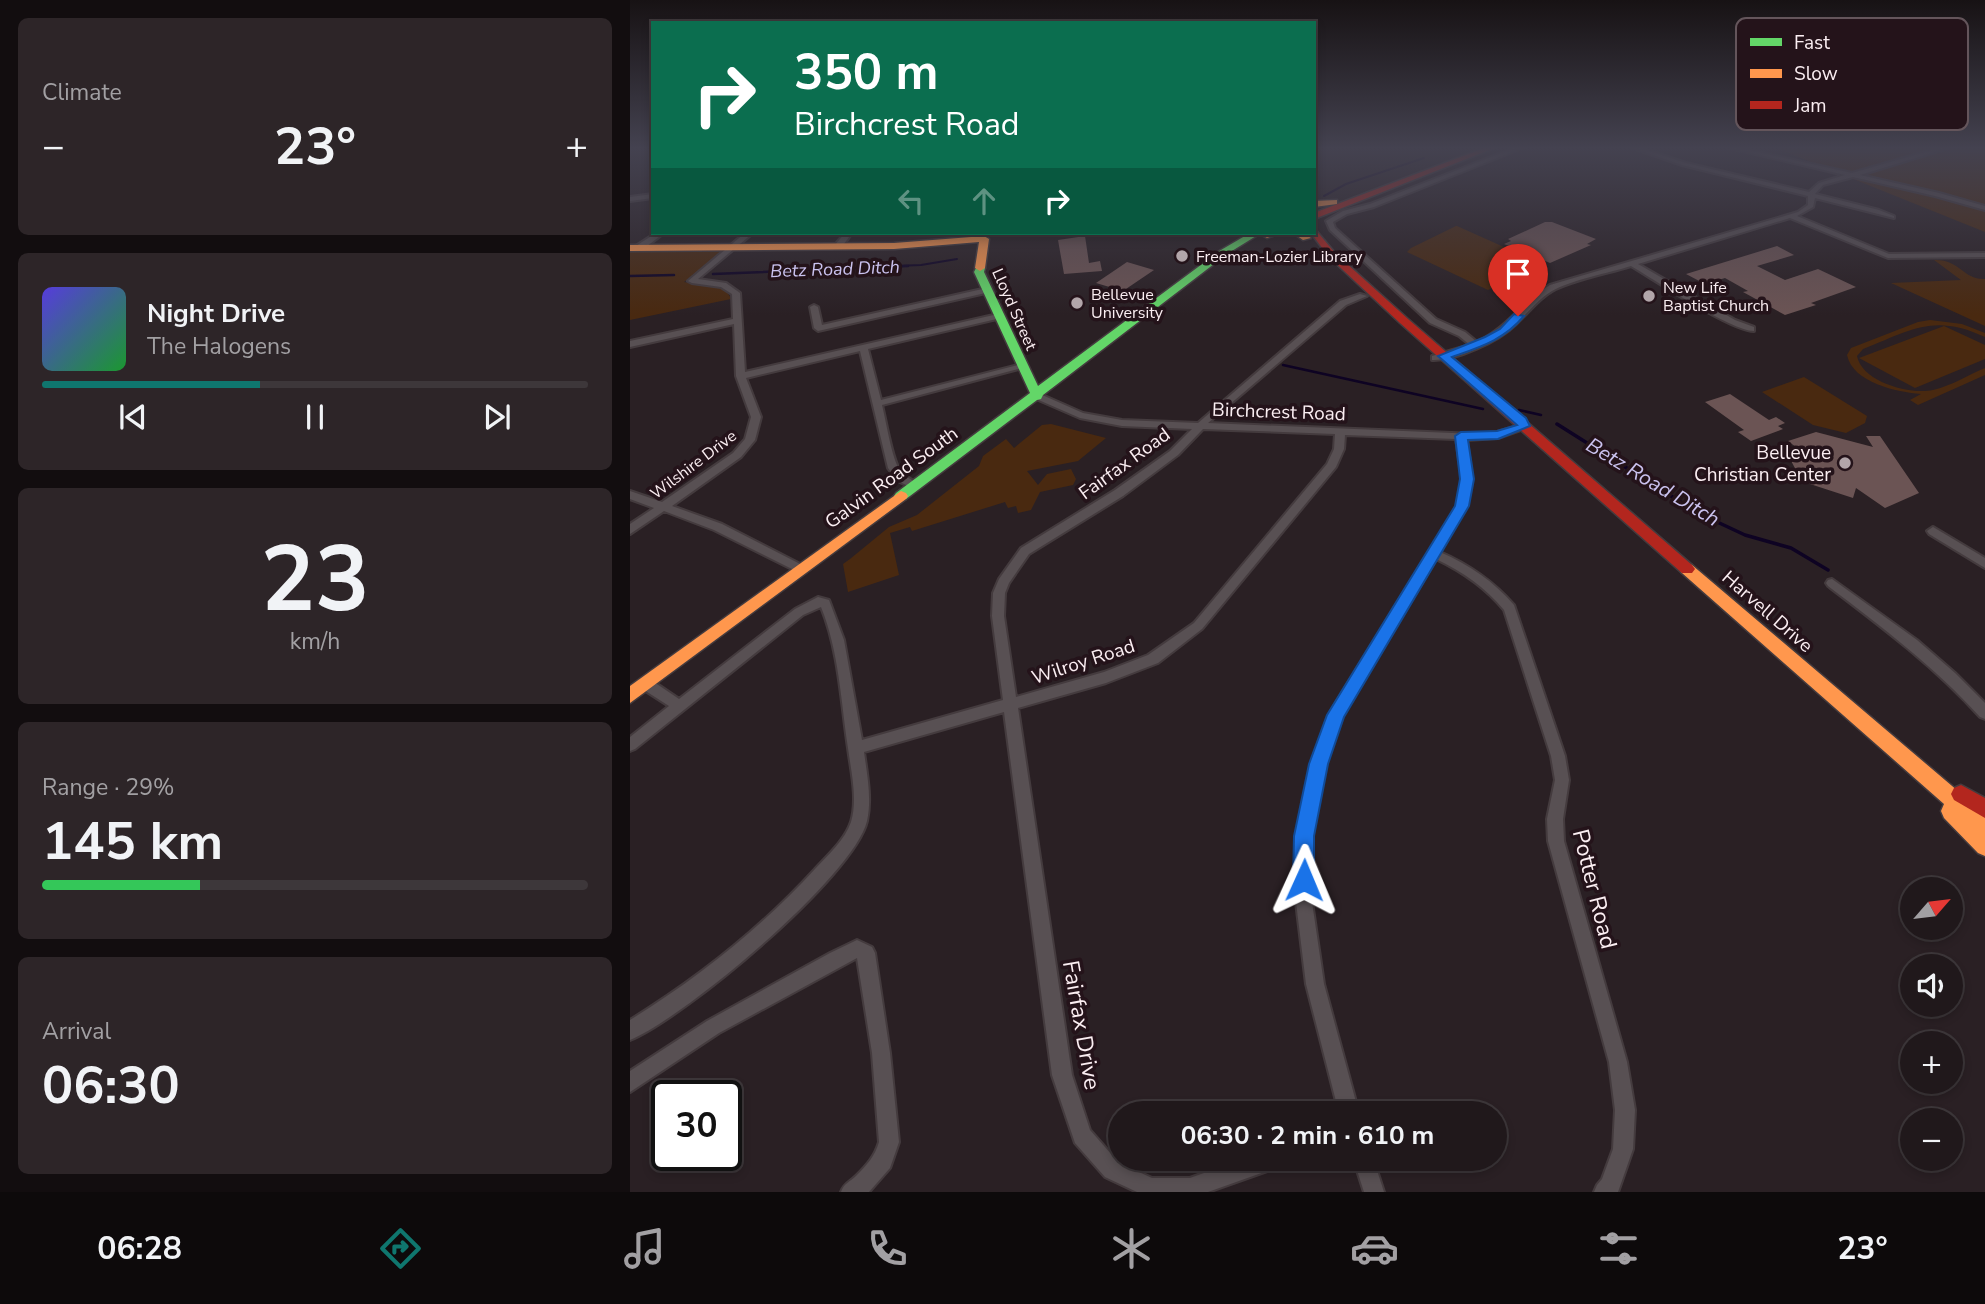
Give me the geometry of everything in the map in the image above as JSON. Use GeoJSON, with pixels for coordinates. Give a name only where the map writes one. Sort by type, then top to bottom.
{"type":"FeatureCollection","features":[{"type":"Feature","properties":{"kind":"main road"},"geometry":{"type":"LineString","coordinates":[[1316,215],[1346,204]]}},
{"type":"Feature","properties":{"kind":"main road","name":"Galvin Road South"},"geometry":{"type":"LineString","coordinates":[[635,691],[1177,290],[1190,287],[1265,235]]}},
{"type":"Feature","properties":{"kind":"main road","name":"Harvell Drive"},"geometry":{"type":"LineString","coordinates":[[1306,235],[1332,255],[1439,357]]}},
{"type":"Feature","properties":{"kind":"main road","name":"Harvell Drive"},"geometry":{"type":"LineString","coordinates":[[1306,235],[1320,258],[1363,296],[1521,421],[1985,827]]}},
{"type":"Feature","properties":{"kind":"main road"},"geometry":{"type":"LineString","coordinates":[[635,248],[894,246],[985,236]]}},
{"type":"Feature","properties":{"kind":"main road","name":"Lloyd Street"},"geometry":{"type":"LineString","coordinates":[[985,236],[978,265],[998,316],[1037,396]]}},
{"type":"Feature","properties":{"kind":"main road"},"geometry":{"type":"LineString","coordinates":[[1913,765],[1985,809]]}},
{"type":"Feature","properties":{"kind":"main road"},"geometry":{"type":"LineString","coordinates":[[1913,765],[1936,796],[1985,846]]}},
{"type":"Feature","properties":{"kind":"street"},"geometry":{"type":"LineString","coordinates":[[1378,204],[1334,216],[1329,221],[1330,226],[1433,321],[1462,334],[1477,345]]}},
{"type":"Feature","properties":{"kind":"street"},"geometry":{"type":"LineString","coordinates":[[1439,357],[1477,345],[1503,331],[1528,304],[1546,290],[1791,216],[1809,208],[1810,204]]}},
{"type":"Feature","properties":{"kind":"street"},"geometry":{"type":"LineString","coordinates":[[1847,204],[1892,217]]}},
{"type":"Feature","properties":{"kind":"street"},"geometry":{"type":"LineString","coordinates":[[1791,216],[1888,256],[1985,255]]}},
{"type":"Feature","properties":{"kind":"street"},"geometry":{"type":"LineString","coordinates":[[635,248],[657,235]]}},
{"type":"Feature","properties":{"kind":"street"},"geometry":{"type":"LineString","coordinates":[[732,247],[747,235]]}},
{"type":"Feature","properties":{"kind":"street"},"geometry":{"type":"LineString","coordinates":[[838,246],[846,235]]}},
{"type":"Feature","properties":{"kind":"street","name":"Wilshire Drive"},"geometry":{"type":"LineString","coordinates":[[630,530],[737,454],[750,440],[756,417],[741,376],[736,293],[731,288],[692,281],[732,247]]}},
{"type":"Feature","properties":{"kind":"street"},"geometry":{"type":"LineString","coordinates":[[1332,255],[1355,250]]}},
{"type":"Feature","properties":{"kind":"street"},"geometry":{"type":"LineString","coordinates":[[1631,264],[1732,322],[1751,329]]}},
{"type":"Feature","properties":{"kind":"street"},"geometry":{"type":"LineString","coordinates":[[814,307],[818,328],[987,290]]}},
{"type":"Feature","properties":{"kind":"street","name":"Fairfax Road"},"geometry":{"type":"LineString","coordinates":[[1010,704],[998,604],[1003,582],[1012,566],[1035,544],[1138,480],[1174,453],[1199,426],[1343,303],[1363,296]]}},
{"type":"Feature","properties":{"kind":"street"},"geometry":{"type":"LineString","coordinates":[[741,376],[998,316]]}},
{"type":"Feature","properties":{"kind":"street"},"geometry":{"type":"LineString","coordinates":[[630,344],[737,321]]}},
{"type":"Feature","properties":{"kind":"street"},"geometry":{"type":"LineString","coordinates":[[863,347],[893,468],[902,479],[914,485]]}},
{"type":"Feature","properties":{"kind":"street"},"geometry":{"type":"LineString","coordinates":[[876,404],[1022,367]]}},
{"type":"Feature","properties":{"kind":"street","name":"Birchcrest Road"},"geometry":{"type":"LineString","coordinates":[[1037,396],[1059,407],[1105,421],[1461,436],[1498,435],[1524,426]]}},
{"type":"Feature","properties":{"kind":"street","name":"Wilroy Road"},"geometry":{"type":"LineString","coordinates":[[855,748],[1124,671],[1153,659],[1185,638],[1216,607],[1332,466],[1339,449],[1339,431]]}},
{"type":"Feature","properties":{"kind":"street"},"geometry":{"type":"LineString","coordinates":[[1346,1101],[1315,984],[1304,902],[1304,836],[1318,764],[1336,715],[1462,506],[1466,494],[1461,436]]}},
{"type":"Feature","properties":{"kind":"street"},"geometry":{"type":"LineString","coordinates":[[630,495],[755,544],[800,569]]}},
{"type":"Feature","properties":{"kind":"street"},"geometry":{"type":"LineString","coordinates":[[1933,531],[1985,564]]}},
{"type":"Feature","properties":{"kind":"street","name":"Potter Road"},"geometry":{"type":"LineString","coordinates":[[1433,553],[1472,571],[1492,587],[1510,608],[1558,755],[1562,780],[1555,819],[1556,841],[1618,1062],[1625,1110],[1623,1149],[1610,1186],[1604,1192]]}},
{"type":"Feature","properties":{"kind":"street"},"geometry":{"type":"LineString","coordinates":[[1832,583],[1923,653],[1953,679],[1985,713]]}},
{"type":"Feature","properties":{"kind":"street"},"geometry":{"type":"LineString","coordinates":[[630,745],[799,612],[818,602],[825,603],[832,618],[841,658],[855,748],[859,823],[850,843],[825,871],[747,945],[700,985],[630,1031]]}},
{"type":"Feature","properties":{"kind":"street"},"geometry":{"type":"LineString","coordinates":[[635,691],[679,706]]}},
{"type":"Feature","properties":{"kind":"street","name":"Fairfax Drive"},"geometry":{"type":"LineString","coordinates":[[1010,704],[1062,1074],[1082,1136],[1108,1165]]}},
{"type":"Feature","properties":{"kind":"street"},"geometry":{"type":"LineString","coordinates":[[630,1082],[713,1027],[856,949],[866,953],[889,1142],[883,1161],[861,1186],[851,1192]]}},
{"type":"Feature","properties":{"kind":"street","name":"Fairfax Drive"},"geometry":{"type":"LineString","coordinates":[[1114,1171],[1151,1188],[1190,1188],[1239,1171]]}},
{"type":"Feature","properties":{"kind":"street"},"geometry":{"type":"LineString","coordinates":[[1367,1171],[1374,1192]]}},
{"type":"Feature","properties":{"kind":"shaded area"},"geometry":{"type":"Polygon","coordinates":[[[1914,204],[1985,204],[1985,232],[1914,204]]]}},
{"type":"Feature","properties":{"kind":"shaded area"},"geometry":{"type":"Polygon","coordinates":[[[1456,226],[1542,264],[1488,290],[1407,252],[1456,226]]]}},
{"type":"Feature","properties":{"kind":"shaded area"},"geometry":{"type":"Polygon","coordinates":[[[630,251],[723,251],[684,282],[718,287],[728,293],[731,299],[630,320],[630,251]]]}},
{"type":"Feature","properties":{"kind":"shaded area"},"geometry":{"type":"Polygon","coordinates":[[[1934,260],[1950,263],[1971,276],[1985,279],[1985,326],[1891,283],[1961,280],[1934,260]]]}},
{"type":"Feature","properties":{"kind":"shaded area"},"geometry":{"type":"Polygon","coordinates":[[[1930,320],[1962,324],[1985,333],[1985,337],[1951,326],[1923,327],[1863,349],[1857,356],[1861,365],[1877,380],[1888,385],[1923,391],[1940,388],[1985,368],[1985,375],[1918,405],[1910,400],[1921,394],[1877,384],[1858,373],[1851,365],[1847,355],[1851,348],[1918,322],[1930,320]]]}},
{"type":"Feature","properties":{"kind":"shaded area"},"geometry":{"type":"Polygon","coordinates":[[[1944,326],[1985,345],[1985,359],[1915,388],[1859,358],[1944,326]]]}},
{"type":"Feature","properties":{"kind":"shaded area"},"geometry":{"type":"Polygon","coordinates":[[[1804,377],[1867,416],[1865,423],[1846,433],[1813,425],[1762,392],[1804,377]]]}},
{"type":"Feature","properties":{"kind":"shaded area"},"geometry":{"type":"Polygon","coordinates":[[[1051,424],[1106,438],[1078,461],[1027,471],[1038,485],[1047,474],[1071,469],[1076,479],[1073,485],[1040,492],[1031,510],[1018,513],[1016,506],[1008,508],[1005,502],[912,531],[910,527],[890,533],[899,575],[848,592],[843,564],[889,527],[917,515],[979,466],[983,456],[1006,439],[1014,448],[1042,425],[1051,424]]]}},
{"type":"Feature","properties":{"kind":"building"},"geometry":{"type":"Polygon","coordinates":[[[1545,222],[1552,222],[1596,239],[1587,244],[1591,245],[1550,263],[1504,244],[1511,241],[1508,239],[1545,222]]]}},
{"type":"Feature","properties":{"kind":"building"},"geometry":{"type":"Polygon","coordinates":[[[1085,236],[1089,263],[1100,261],[1102,271],[1064,274],[1058,240],[1085,236]]]}},
{"type":"Feature","properties":{"kind":"building"},"geometry":{"type":"Polygon","coordinates":[[[1777,246],[1794,255],[1757,266],[1785,280],[1818,269],[1856,287],[1785,315],[1743,292],[1748,291],[1725,278],[1705,284],[1686,274],[1777,246]]]}},
{"type":"Feature","properties":{"kind":"building"},"geometry":{"type":"Polygon","coordinates":[[[1127,262],[1154,270],[1123,291],[1096,283],[1127,262]]]}},
{"type":"Feature","properties":{"kind":"building"},"geometry":{"type":"Polygon","coordinates":[[[1730,394],[1769,420],[1776,417],[1785,423],[1778,426],[1783,429],[1751,441],[1738,432],[1744,430],[1705,402],[1730,394]]]}},
{"type":"Feature","properties":{"kind":"building","name":"Bellevue Christian Center"},"geometry":{"type":"Polygon","coordinates":[[[1816,432],[1873,447],[1866,436],[1880,436],[1919,493],[1885,508],[1856,488],[1853,498],[1810,484],[1799,476],[1786,451],[1801,451],[1788,441],[1816,432]]]}},
{"type":"Feature","properties":{"kind":"waterway","name":"Betz Road Ditch"},"geometry":{"type":"LineString","coordinates":[[867,267],[921,265],[957,259]]}},
{"type":"Feature","properties":{"kind":"waterway","name":"Betz Road Ditch"},"geometry":{"type":"LineString","coordinates":[[713,274],[908,266]]}},
{"type":"Feature","properties":{"kind":"waterway","name":"Betz Road Ditch"},"geometry":{"type":"LineString","coordinates":[[630,276],[674,275]]}},
{"type":"Feature","properties":{"kind":"waterway","name":"Betz Road Ditch"},"geometry":{"type":"LineString","coordinates":[[1283,365],[1483,409]]}},
{"type":"Feature","properties":{"kind":"waterway","name":"Betz Road Ditch"},"geometry":{"type":"LineString","coordinates":[[1519,410],[1541,415]]}},
{"type":"Feature","properties":{"kind":"waterway","name":"Betz Road Ditch"},"geometry":{"type":"LineString","coordinates":[[1557,424],[1698,513],[1745,535],[1791,548],[1828,570]]}},
{"type":"Feature","properties":{"kind":"traffic: fast"},"geometry":{"type":"LineString","coordinates":[[901,496],[1224,252],[1253,235]]}},
{"type":"Feature","properties":{"kind":"traffic: fast"},"geometry":{"type":"LineString","coordinates":[[980,268],[979,272],[1037,396]]}},
{"type":"Feature","properties":{"kind":"traffic: slow"},"geometry":{"type":"LineString","coordinates":[[1301,235],[1306,238]]}},
{"type":"Feature","properties":{"kind":"traffic: slow"},"geometry":{"type":"LineString","coordinates":[[630,248],[894,246],[984,239],[980,268]]}},
{"type":"Feature","properties":{"kind":"traffic: slow"},"geometry":{"type":"LineString","coordinates":[[630,696],[901,496]]}},
{"type":"Feature","properties":{"kind":"traffic: slow"},"geometry":{"type":"LineString","coordinates":[[1687,569],[1985,827]]}},
{"type":"Feature","properties":{"kind":"traffic: slow"},"geometry":{"type":"LineString","coordinates":[[1951,811],[1985,846]]}},
{"type":"Feature","properties":{"kind":"traffic: jam"},"geometry":{"type":"LineString","coordinates":[[1316,215],[1346,204]]}},
{"type":"Feature","properties":{"kind":"traffic: jam"},"geometry":{"type":"LineString","coordinates":[[1316,234],[1332,255],[1404,321],[1687,569]]}},
{"type":"Feature","properties":{"kind":"traffic: jam"},"geometry":{"type":"LineString","coordinates":[[1961,794],[1985,809]]}},
{"type":"Feature","properties":{"kind":"place","name":"Freeman-Lozier Library"},"geometry":{"type":"Point","coordinates":[1182,256]}},
{"type":"Feature","properties":{"kind":"place","name":"New Life Baptist Church"},"geometry":{"type":"Point","coordinates":[1649,296]}},
{"type":"Feature","properties":{"kind":"place","name":"Bellevue University"},"geometry":{"type":"Point","coordinates":[1077,303]}},
{"type":"Feature","properties":{"kind":"place","name":"Bellevue Christian Center"},"geometry":{"type":"Point","coordinates":[1845,463]}},
{"type":"Feature","properties":{"kind":"route"},"geometry":{"type":"LineString","coordinates":[[1304,880],[1304,836],[1318,764],[1336,715],[1462,506],[1467,479],[1461,436],[1498,435],[1524,426],[1444,356],[1489,340],[1513,323],[1518,316]]}}]}
